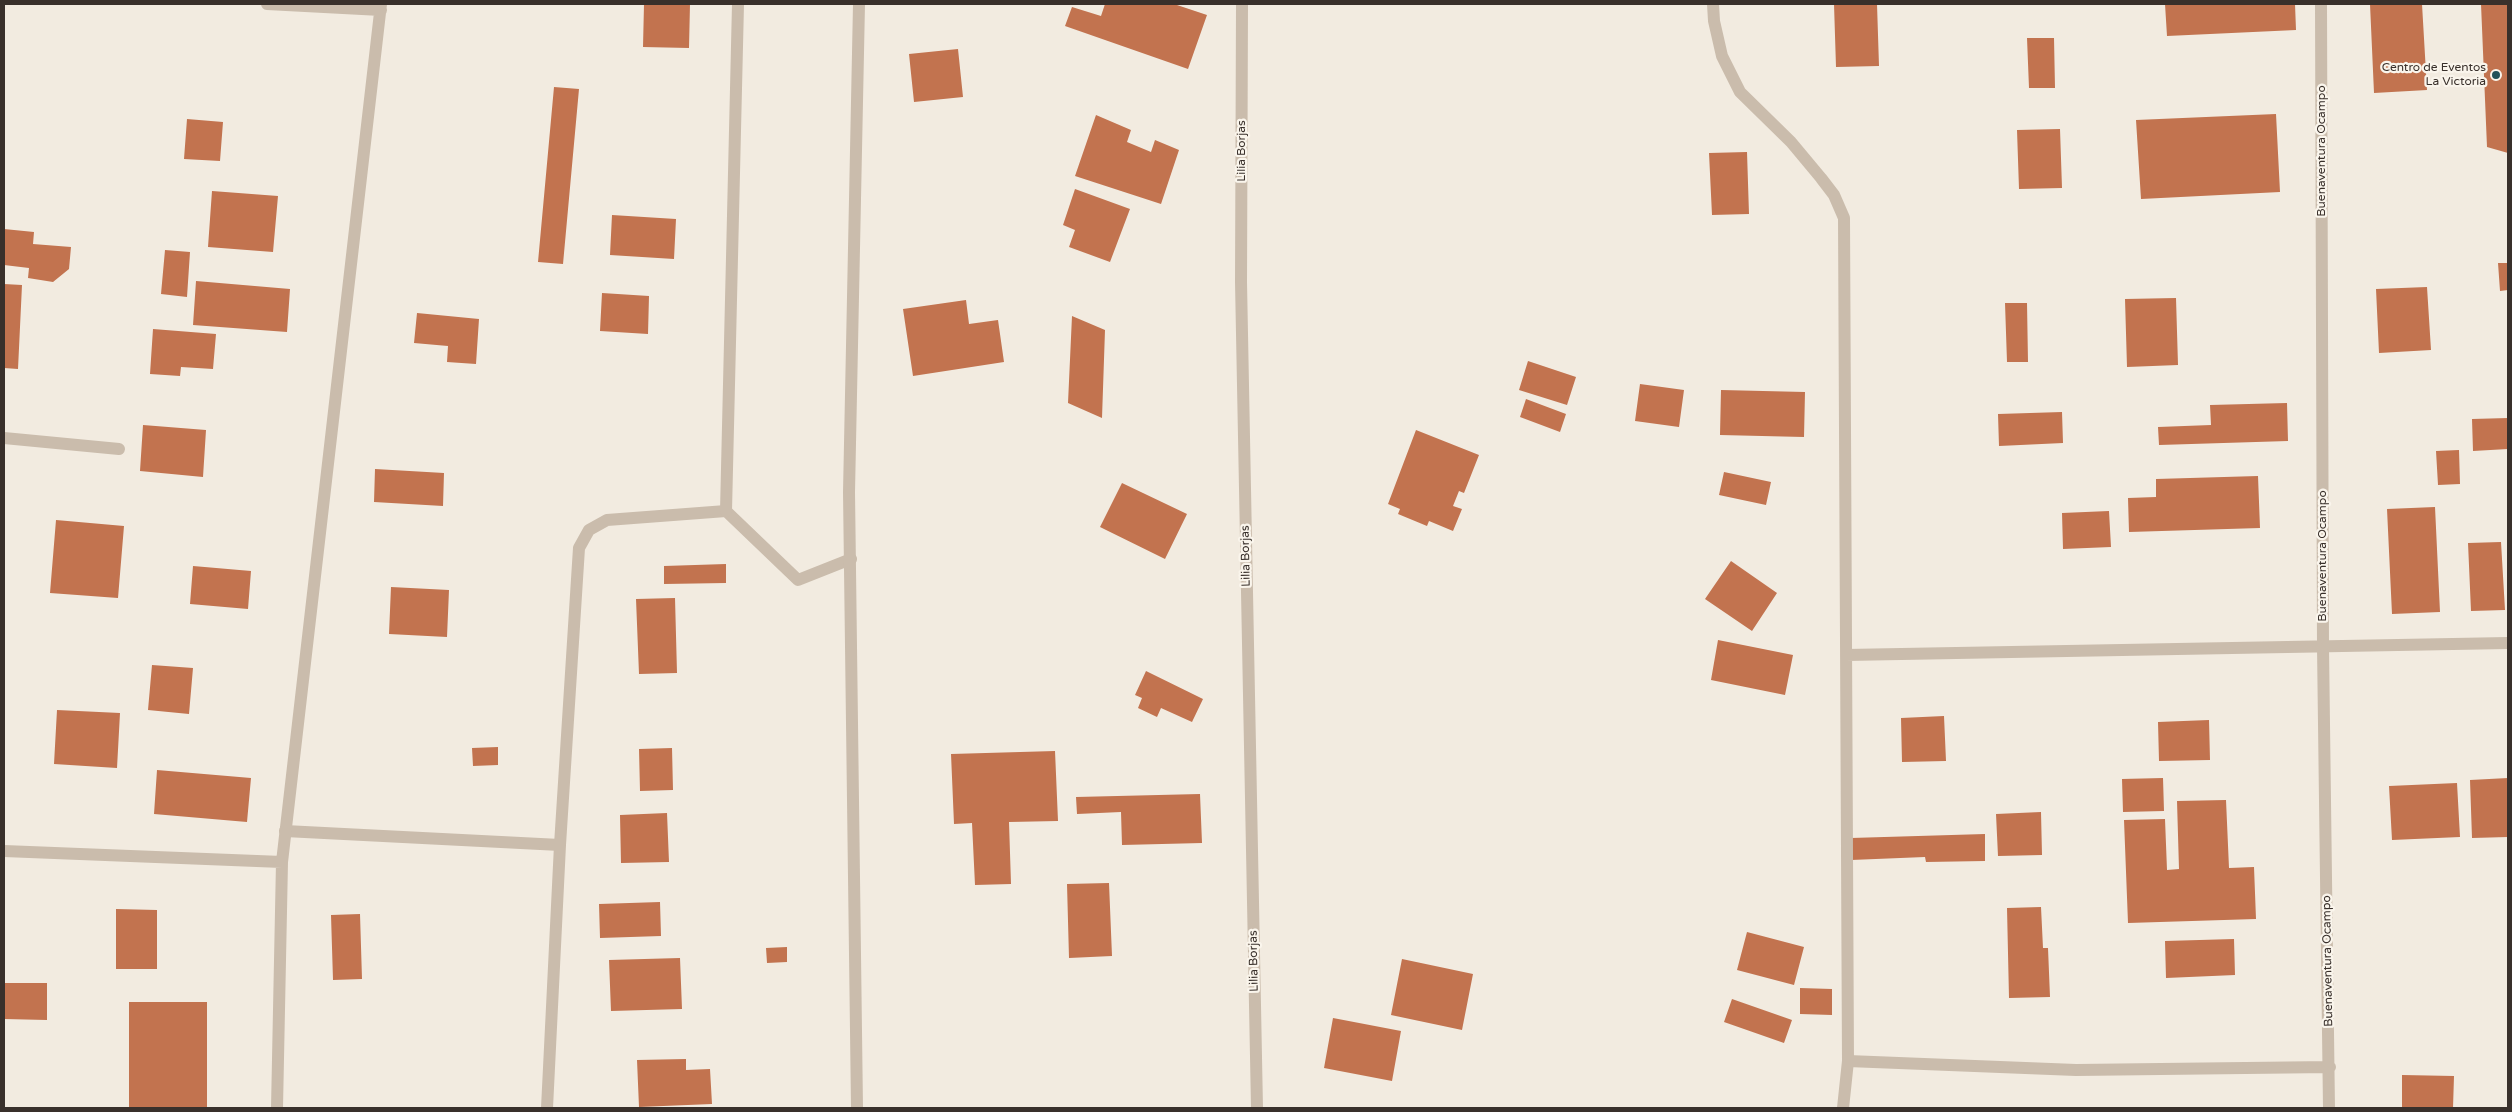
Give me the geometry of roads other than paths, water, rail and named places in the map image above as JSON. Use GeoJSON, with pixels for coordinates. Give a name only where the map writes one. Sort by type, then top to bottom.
{"type":"FeatureCollection","features":[{"type":"Feature","properties":{"kind":"street"},"geometry":{"type":"LineString","coordinates":[[267,4],[381,7],[282,862],[277,1108]]}},
{"type":"Feature","properties":{"kind":"street"},"geometry":{"type":"LineString","coordinates":[[738,4],[726,511],[798,580],[851,559]]}},
{"type":"Feature","properties":{"kind":"street"},"geometry":{"type":"LineString","coordinates":[[857,1108],[849,492],[859,4]]}},
{"type":"Feature","properties":{"kind":"street","name":"Lilia Borjas"},"geometry":{"type":"LineString","coordinates":[[1242,4],[1241,282],[1257,1108]]}},
{"type":"Feature","properties":{"kind":"street"},"geometry":{"type":"LineString","coordinates":[[1713,4],[1714,21],[1722,56],[1740,92],[1791,142],[1821,178],[1834,195],[1844,218],[1848,1061],[1843,1108]]}},
{"type":"Feature","properties":{"kind":"street","name":"Buenaventura Ocampo"},"geometry":{"type":"LineString","coordinates":[[2321,4],[2323,647],[2330,1067],[2329,1108]]}},
{"type":"Feature","properties":{"kind":"street"},"geometry":{"type":"LineString","coordinates":[[4,438],[119,449]]}},
{"type":"Feature","properties":{"kind":"street"},"geometry":{"type":"LineString","coordinates":[[547,1108],[560,845],[579,548],[589,530],[607,520],[726,511]]}},
{"type":"Feature","properties":{"kind":"street"},"geometry":{"type":"LineString","coordinates":[[1846,655],[2508,643]]}},
{"type":"Feature","properties":{"kind":"street"},"geometry":{"type":"LineString","coordinates":[[285,831],[560,845]]}},
{"type":"Feature","properties":{"kind":"street"},"geometry":{"type":"LineString","coordinates":[[4,851],[282,862]]}},
{"type":"Feature","properties":{"kind":"street"},"geometry":{"type":"LineString","coordinates":[[1848,1061],[2076,1070],[2330,1067]]}},
{"type":"Feature","properties":{"kind":"place","name":"Centro de Eventos La Victoria"},"geometry":{"type":"Point","coordinates":[2496,75]}}]}
